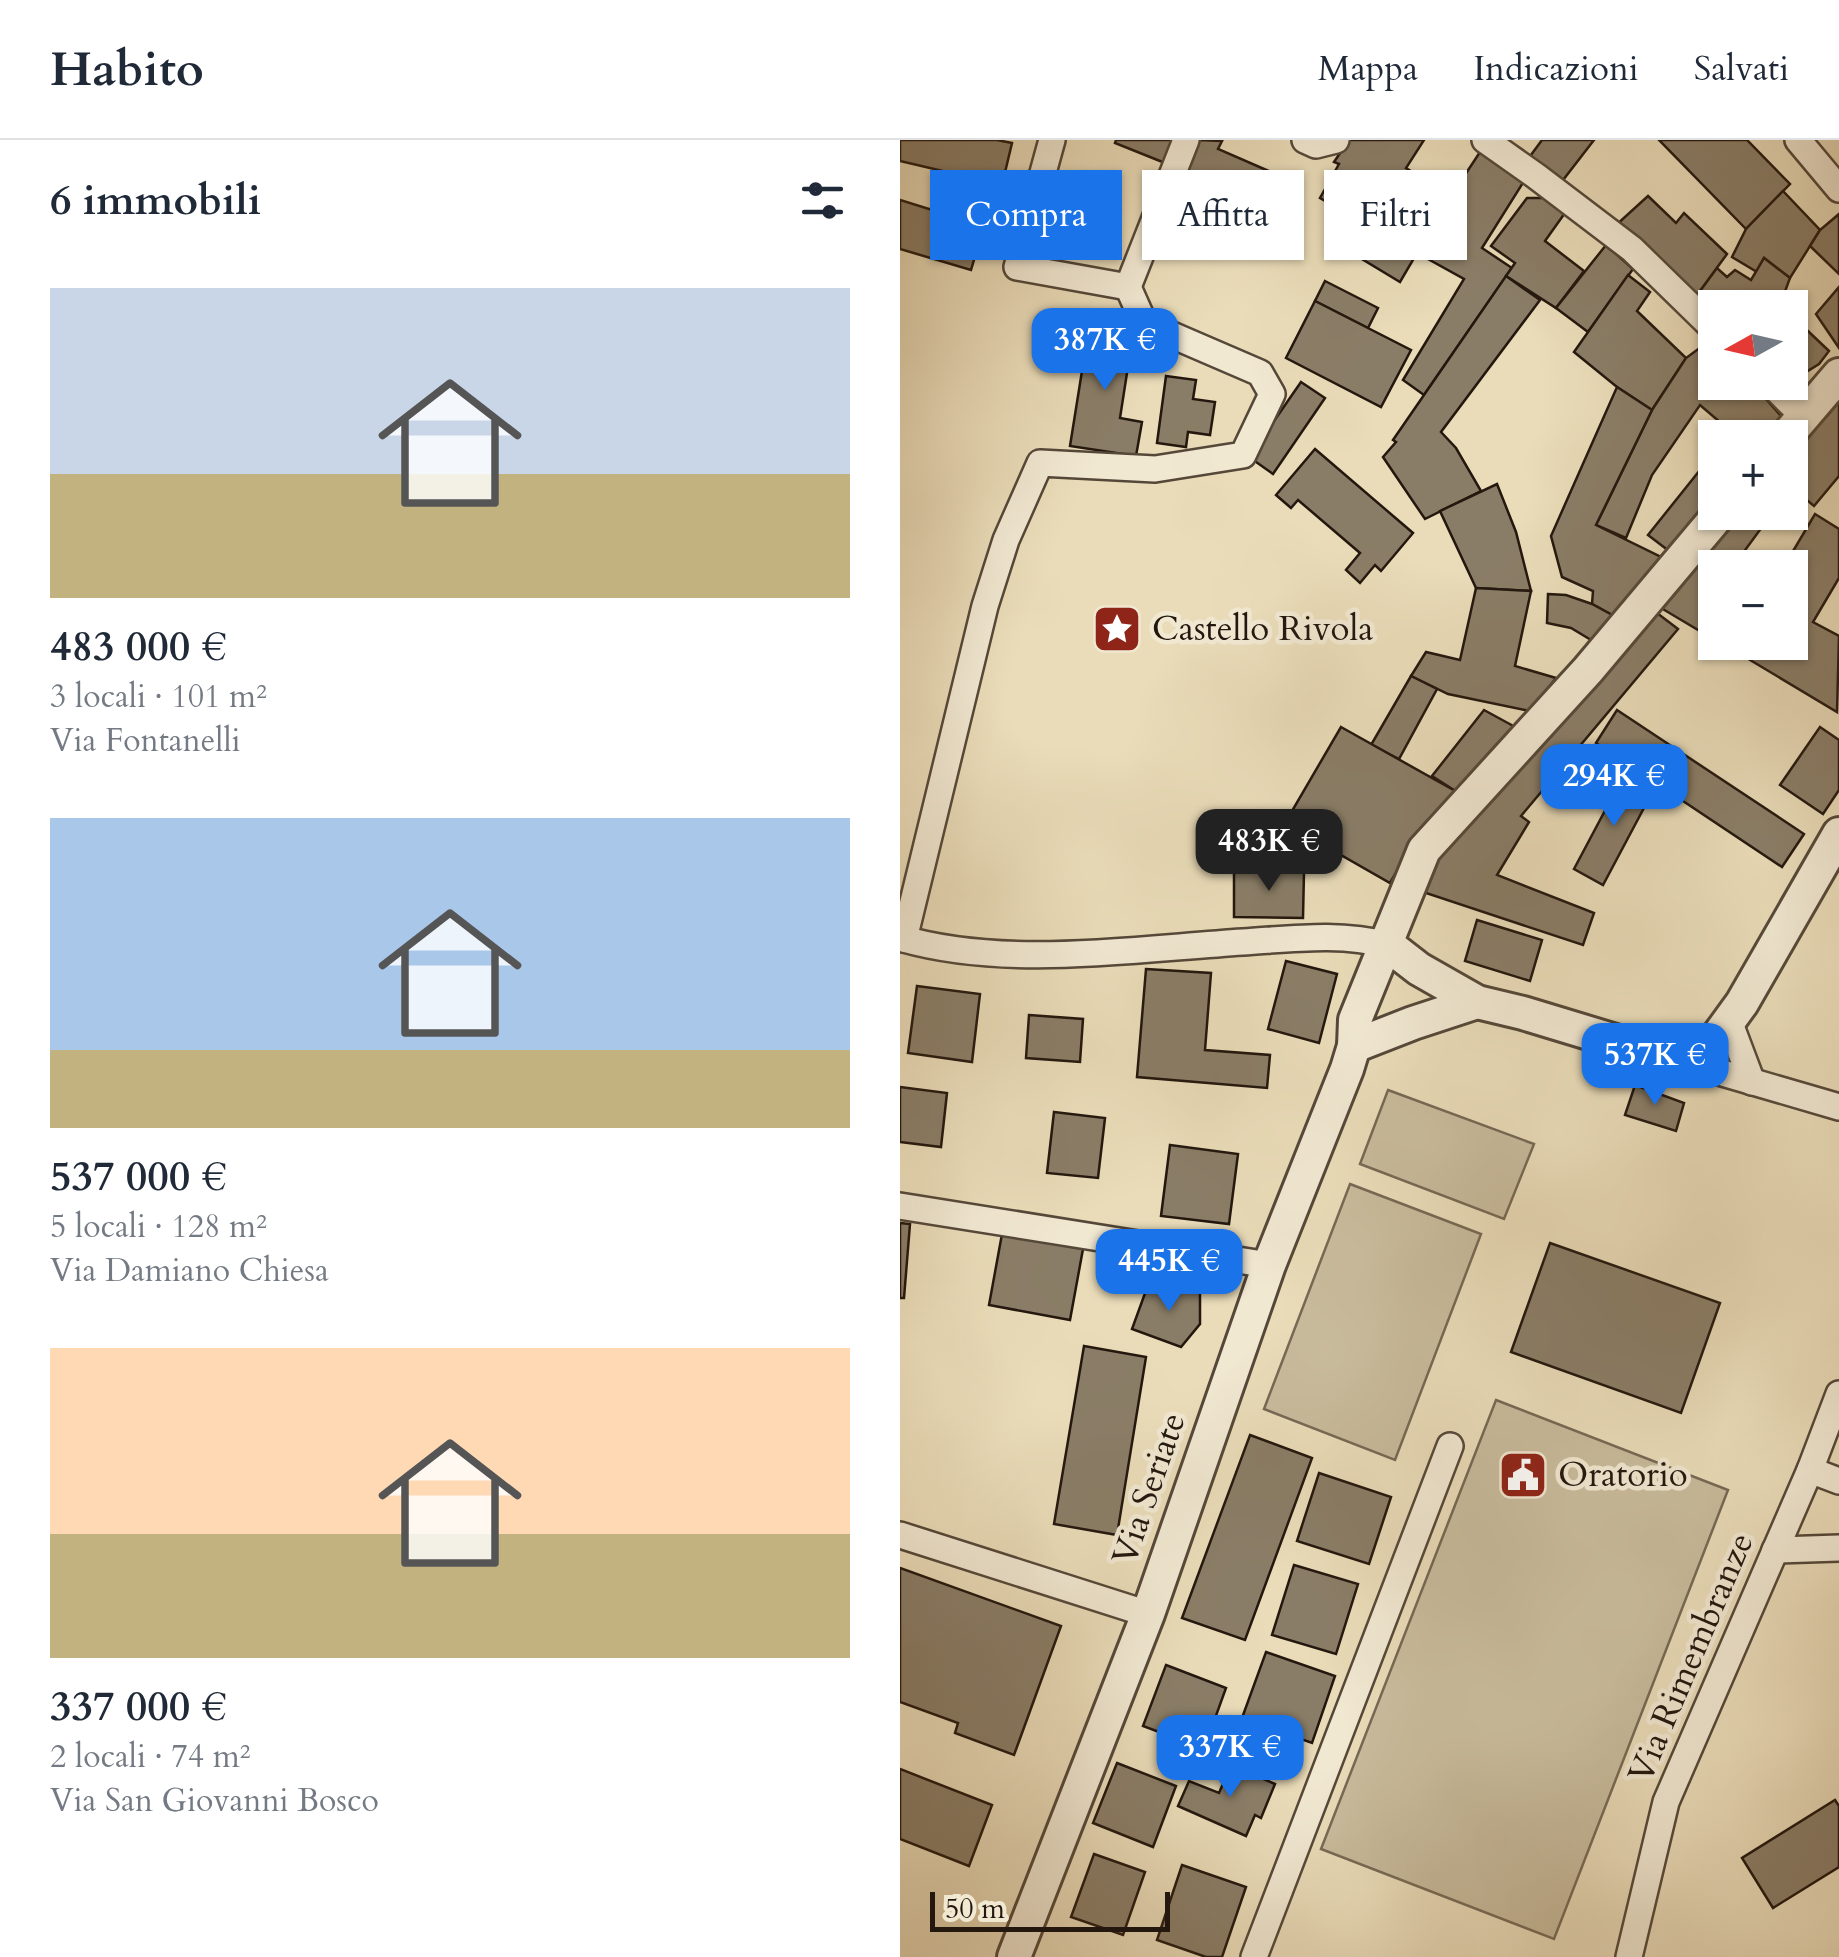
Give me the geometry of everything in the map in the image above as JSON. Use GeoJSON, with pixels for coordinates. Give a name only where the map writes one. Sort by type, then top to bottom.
{"type":"FeatureCollection","features":[{"type":"Feature","properties":{"kind":"street"},"geometry":{"type":"LineString","coordinates":[[1052,140],[1017,267],[1128,288]]}},
{"type":"Feature","properties":{"kind":"street"},"geometry":{"type":"LineString","coordinates":[[1186,140],[1128,288],[1144,324],[1260,373],[1272,394],[1242,455],[1156,469],[1040,464],[1006,540],[984,606],[902,938],[956,950],[1016,954],[1091,953],[1320,936],[1367,939],[1388,945],[1419,969],[1476,1002],[1839,1106]]}},
{"type":"Feature","properties":{"kind":"street"},"geometry":{"type":"LineString","coordinates":[[1305,140],[1316,145],[1336,140]]}},
{"type":"Feature","properties":{"kind":"street"},"geometry":{"type":"LineString","coordinates":[[1484,140],[1632,249],[1698,313]]}},
{"type":"Feature","properties":{"kind":"street"},"geometry":{"type":"LineString","coordinates":[[1798,140],[1839,189]]}},
{"type":"Feature","properties":{"kind":"street"},"geometry":{"type":"LineString","coordinates":[[1800,420],[1839,375]]}},
{"type":"Feature","properties":{"kind":"street","name":"Via Seriate"},"geometry":{"type":"LineString","coordinates":[[1014,1957],[1148,1614],[1270,1265],[1354,1046],[1356,1020],[1424,850],[1588,670],[1706,530]]}},
{"type":"Feature","properties":{"kind":"street"},"geometry":{"type":"LineString","coordinates":[[1678,1060],[1710,1048],[1742,1003],[1839,834]]}},
{"type":"Feature","properties":{"kind":"street"},"geometry":{"type":"LineString","coordinates":[[1354,1046],[1476,1002]]}},
{"type":"Feature","properties":{"kind":"street"},"geometry":{"type":"LineString","coordinates":[[1729,1020],[1752,1082]]}},
{"type":"Feature","properties":{"kind":"street"},"geometry":{"type":"LineString","coordinates":[[900,1206],[1270,1265]]}},
{"type":"Feature","properties":{"kind":"street","name":"Via Rimembranze"},"geometry":{"type":"LineString","coordinates":[[1629,1957],[1666,1802],[1839,1394]]}},
{"type":"Feature","properties":{"kind":"street"},"geometry":{"type":"LineString","coordinates":[[1254,1957],[1450,1446]]}},
{"type":"Feature","properties":{"kind":"street"},"geometry":{"type":"LineString","coordinates":[[1810,1470],[1839,1480]]}},
{"type":"Feature","properties":{"kind":"street"},"geometry":{"type":"LineString","coordinates":[[900,1535],[1148,1614]]}},
{"type":"Feature","properties":{"kind":"street"},"geometry":{"type":"LineString","coordinates":[[1775,1550],[1839,1548]]}},
{"type":"Feature","properties":{"kind":"shaded area"},"geometry":{"type":"Polygon","coordinates":[[[1388,1090],[1534,1144],[1504,1219],[1360,1164],[1388,1090]]]}},
{"type":"Feature","properties":{"kind":"shaded area"},"geometry":{"type":"Polygon","coordinates":[[[1350,1184],[1481,1234],[1395,1460],[1264,1409],[1350,1184]]]}},
{"type":"Feature","properties":{"kind":"shaded area"},"geometry":{"type":"Polygon","coordinates":[[[1496,1400],[1728,1490],[1554,1939],[1321,1849],[1496,1400]]]}},
{"type":"Feature","properties":{"kind":"building"},"geometry":{"type":"Polygon","coordinates":[[[900,140],[1012,143],[1006,170],[938,170],[900,161],[900,140]]]}},
{"type":"Feature","properties":{"kind":"building"},"geometry":{"type":"Polygon","coordinates":[[[1174,140],[1165,163],[1115,143],[1174,140]]]}},
{"type":"Feature","properties":{"kind":"building"},"geometry":{"type":"Polygon","coordinates":[[[1199,140],[1222,141],[1218,149],[1266,170],[1186,170],[1199,140]]]}},
{"type":"Feature","properties":{"kind":"building"},"geometry":{"type":"Polygon","coordinates":[[[1349,140],[1424,140],[1406,168],[1409,170],[1336,170],[1339,164],[1334,162],[1349,140]]]}},
{"type":"Feature","properties":{"kind":"building"},"geometry":{"type":"Polygon","coordinates":[[[1542,140],[1594,140],[1560,184],[1528,159],[1542,140]]]}},
{"type":"Feature","properties":{"kind":"building"},"geometry":{"type":"Polygon","coordinates":[[[1659,140],[1747,140],[1790,184],[1746,229],[1659,140]]]}},
{"type":"Feature","properties":{"kind":"building"},"geometry":{"type":"Polygon","coordinates":[[[1482,149],[1526,178],[1482,248],[1512,268],[1424,395],[1403,380],[1464,279],[1430,260],[1467,260],[1467,172],[1482,149]]]}},
{"type":"Feature","properties":{"kind":"building"},"geometry":{"type":"Polygon","coordinates":[[[1783,191],[1820,230],[1790,278],[1764,258],[1757,272],[1732,257],[1746,229],[1783,191]]]}},
{"type":"Feature","properties":{"kind":"building"},"geometry":{"type":"Polygon","coordinates":[[[1648,196],[1676,223],[1684,213],[1727,254],[1692,302],[1615,226],[1648,196]]]}},
{"type":"Feature","properties":{"kind":"building"},"geometry":{"type":"Polygon","coordinates":[[[1527,198],[1548,198],[1567,210],[1545,241],[1584,271],[1556,308],[1506,276],[1515,263],[1491,246],[1527,198]]]}},
{"type":"Feature","properties":{"kind":"building"},"geometry":{"type":"Polygon","coordinates":[[[900,200],[930,209],[930,258],[900,249],[900,200]]]}},
{"type":"Feature","properties":{"kind":"building"},"geometry":{"type":"Polygon","coordinates":[[[1839,214],[1839,274],[1810,246],[1820,230],[1839,214]]]}},
{"type":"Feature","properties":{"kind":"building"},"geometry":{"type":"Polygon","coordinates":[[[1606,245],[1633,269],[1588,332],[1556,308],[1606,245]]]}},
{"type":"Feature","properties":{"kind":"building"},"geometry":{"type":"Polygon","coordinates":[[[1764,258],[1790,278],[1786,290],[1701,290],[1717,268],[1727,277],[1735,270],[1751,280],[1764,258]]]}},
{"type":"Feature","properties":{"kind":"building"},"geometry":{"type":"Polygon","coordinates":[[[937,260],[974,260],[971,270],[937,260]]]}},
{"type":"Feature","properties":{"kind":"building"},"geometry":{"type":"Polygon","coordinates":[[[1364,260],[1413,260],[1400,282],[1364,260]]]}},
{"type":"Feature","properties":{"kind":"building"},"geometry":{"type":"Polygon","coordinates":[[[1628,275],[1650,292],[1637,311],[1686,358],[1652,410],[1574,352],[1628,275]]]}},
{"type":"Feature","properties":{"kind":"building"},"geometry":{"type":"Polygon","coordinates":[[[1506,276],[1540,300],[1441,432],[1456,448],[1481,491],[1425,519],[1383,457],[1506,276]]]}},
{"type":"Feature","properties":{"kind":"building"},"geometry":{"type":"Polygon","coordinates":[[[1325,281],[1378,308],[1368,328],[1315,301],[1325,281]]]}},
{"type":"Feature","properties":{"kind":"building"},"geometry":{"type":"Polygon","coordinates":[[[1839,287],[1839,348],[1816,314],[1839,287]]]}},
{"type":"Feature","properties":{"kind":"building"},"geometry":{"type":"Polygon","coordinates":[[[1315,301],[1411,350],[1381,407],[1286,358],[1315,301]]]}},
{"type":"Feature","properties":{"kind":"building"},"geometry":{"type":"Polygon","coordinates":[[[1090,321],[1134,328],[1120,418],[1142,422],[1136,456],[1070,446],[1090,321]]]}},
{"type":"Feature","properties":{"kind":"building"},"geometry":{"type":"Polygon","coordinates":[[[1808,331],[1829,351],[1808,371],[1808,331]]]}},
{"type":"Feature","properties":{"kind":"building"},"geometry":{"type":"Polygon","coordinates":[[[1698,349],[1698,400],[1767,400],[1782,417],[1718,420],[1700,405],[1652,475],[1626,538],[1596,525],[1652,410],[1686,358],[1698,349]]]}},
{"type":"Feature","properties":{"kind":"building"},"geometry":{"type":"Polygon","coordinates":[[[1166,376],[1196,380],[1193,399],[1215,402],[1210,435],[1188,432],[1186,447],[1157,443],[1166,376]]]}},
{"type":"Feature","properties":{"kind":"building"},"geometry":{"type":"Polygon","coordinates":[[[1301,382],[1325,398],[1273,474],[1249,457],[1301,382]]]}},
{"type":"Feature","properties":{"kind":"building"},"geometry":{"type":"Polygon","coordinates":[[[1617,387],[1652,410],[1596,525],[1665,559],[1614,616],[1592,604],[1593,591],[1562,577],[1551,536],[1617,387]]]}},
{"type":"Feature","properties":{"kind":"building"},"geometry":{"type":"Polygon","coordinates":[[[1839,391],[1839,476],[1814,506],[1808,501],[1808,425],[1839,391]]]}},
{"type":"Feature","properties":{"kind":"building"},"geometry":{"type":"Polygon","coordinates":[[[1315,449],[1413,533],[1381,571],[1375,565],[1360,583],[1346,570],[1360,553],[1298,500],[1291,508],[1276,495],[1315,449]]]}},
{"type":"Feature","properties":{"kind":"building"},"geometry":{"type":"Polygon","coordinates":[[[1698,472],[1698,516],[1669,551],[1648,535],[1698,472]]]}},
{"type":"Feature","properties":{"kind":"building"},"geometry":{"type":"Polygon","coordinates":[[[1497,484],[1516,532],[1531,591],[1476,588],[1440,511],[1497,484]]]}},
{"type":"Feature","properties":{"kind":"building"},"geometry":{"type":"Polygon","coordinates":[[[1815,514],[1839,529],[1839,578],[1813,622],[1839,636],[1837,712],[1750,660],[1808,660],[1808,550],[1794,550],[1815,514]]]}},
{"type":"Feature","properties":{"kind":"building"},"geometry":{"type":"Polygon","coordinates":[[[1717,530],[1760,530],[1745,550],[1701,550],[1717,530]]]}},
{"type":"Feature","properties":{"kind":"building"},"geometry":{"type":"Polygon","coordinates":[[[1698,554],[1698,630],[1656,605],[1698,554]]]}},
{"type":"Feature","properties":{"kind":"building"},"geometry":{"type":"Polygon","coordinates":[[[1476,588],[1531,591],[1515,666],[1556,678],[1530,711],[1448,694],[1411,676],[1426,652],[1460,660],[1476,588]]]}},
{"type":"Feature","properties":{"kind":"building"},"geometry":{"type":"Polygon","coordinates":[[[1548,594],[1566,595],[1614,616],[1591,640],[1571,628],[1547,623],[1548,594]]]}},
{"type":"Feature","properties":{"kind":"building"},"geometry":{"type":"Polygon","coordinates":[[[1653,610],[1678,629],[1521,816],[1529,822],[1497,875],[1594,913],[1583,945],[1423,892],[1436,856],[1653,610]]]}},
{"type":"Feature","properties":{"kind":"building"},"geometry":{"type":"Polygon","coordinates":[[[1411,676],[1437,689],[1399,759],[1371,745],[1411,676]]]}},
{"type":"Feature","properties":{"kind":"building"},"geometry":{"type":"Polygon","coordinates":[[[1484,710],[1517,728],[1457,792],[1432,776],[1484,710]]]}},
{"type":"Feature","properties":{"kind":"building"},"geometry":{"type":"Polygon","coordinates":[[[1617,710],[1804,834],[1782,867],[1596,743],[1617,710]]]}},
{"type":"Feature","properties":{"kind":"building"},"geometry":{"type":"Polygon","coordinates":[[[1341,727],[1457,792],[1419,833],[1390,883],[1285,823],[1341,727]]]}},
{"type":"Feature","properties":{"kind":"building"},"geometry":{"type":"Polygon","coordinates":[[[1820,727],[1839,740],[1839,790],[1823,814],[1780,785],[1820,727]]]}},
{"type":"Feature","properties":{"kind":"building"},"geometry":{"type":"Polygon","coordinates":[[[1625,773],[1654,789],[1603,885],[1574,869],[1625,773]]]}},
{"type":"Feature","properties":{"kind":"building"},"geometry":{"type":"Polygon","coordinates":[[[1234,871],[1304,872],[1303,918],[1234,917],[1234,871]]]}},
{"type":"Feature","properties":{"kind":"building"},"geometry":{"type":"Polygon","coordinates":[[[1477,920],[1542,940],[1530,981],[1465,961],[1477,920]]]}},
{"type":"Feature","properties":{"kind":"building"},"geometry":{"type":"Polygon","coordinates":[[[1286,961],[1337,974],[1319,1043],[1268,1029],[1286,961]]]}},
{"type":"Feature","properties":{"kind":"building"},"geometry":{"type":"Polygon","coordinates":[[[1146,969],[1211,973],[1205,1050],[1270,1055],[1267,1088],[1137,1077],[1146,969]]]}},
{"type":"Feature","properties":{"kind":"building"},"geometry":{"type":"Polygon","coordinates":[[[917,986],[980,994],[972,1062],[908,1053],[917,986]]]}},
{"type":"Feature","properties":{"kind":"building"},"geometry":{"type":"Polygon","coordinates":[[[1029,1015],[1083,1019],[1080,1062],[1026,1058],[1029,1015]]]}},
{"type":"Feature","properties":{"kind":"building"},"geometry":{"type":"Polygon","coordinates":[[[1635,1085],[1684,1103],[1676,1131],[1625,1115],[1635,1085]]]}},
{"type":"Feature","properties":{"kind":"building"},"geometry":{"type":"Polygon","coordinates":[[[900,1087],[947,1093],[941,1147],[900,1142],[900,1087]]]}},
{"type":"Feature","properties":{"kind":"building"},"geometry":{"type":"Polygon","coordinates":[[[1054,1112],[1105,1118],[1098,1178],[1047,1173],[1054,1112]]]}},
{"type":"Feature","properties":{"kind":"building"},"geometry":{"type":"Polygon","coordinates":[[[1170,1145],[1238,1154],[1229,1224],[1161,1216],[1170,1145]]]}},
{"type":"Feature","properties":{"kind":"building"},"geometry":{"type":"Polygon","coordinates":[[[900,1223],[910,1224],[904,1298],[900,1298],[900,1223]]]}},
{"type":"Feature","properties":{"kind":"building"},"geometry":{"type":"Polygon","coordinates":[[[1002,1234],[1083,1249],[1070,1320],[989,1305],[1002,1234]]]}},
{"type":"Feature","properties":{"kind":"building"},"geometry":{"type":"Polygon","coordinates":[[[1550,1243],[1720,1303],[1681,1413],[1511,1352],[1550,1243]]]}},
{"type":"Feature","properties":{"kind":"building"},"geometry":{"type":"Polygon","coordinates":[[[1171,1282],[1200,1292],[1200,1324],[1181,1347],[1132,1329],[1148,1285],[1167,1293],[1171,1282]]]}},
{"type":"Feature","properties":{"kind":"building"},"geometry":{"type":"Polygon","coordinates":[[[1084,1346],[1146,1357],[1117,1535],[1054,1524],[1084,1346]]]}},
{"type":"Feature","properties":{"kind":"building"},"geometry":{"type":"Polygon","coordinates":[[[1250,1435],[1312,1458],[1245,1640],[1182,1618],[1250,1435]]]}},
{"type":"Feature","properties":{"kind":"building"},"geometry":{"type":"Polygon","coordinates":[[[1319,1473],[1391,1497],[1369,1564],[1297,1541],[1319,1473]]]}},
{"type":"Feature","properties":{"kind":"building"},"geometry":{"type":"Polygon","coordinates":[[[1294,1565],[1358,1584],[1336,1654],[1272,1635],[1294,1565]]]}},
{"type":"Feature","properties":{"kind":"building"},"geometry":{"type":"Polygon","coordinates":[[[900,1568],[1061,1626],[1014,1755],[955,1733],[958,1723],[900,1702],[900,1568]]]}},
{"type":"Feature","properties":{"kind":"building"},"geometry":{"type":"Polygon","coordinates":[[[1266,1652],[1335,1676],[1312,1743],[1242,1718],[1266,1652]]]}},
{"type":"Feature","properties":{"kind":"building"},"geometry":{"type":"Polygon","coordinates":[[[1166,1665],[1226,1688],[1204,1749],[1143,1726],[1166,1665]]]}},
{"type":"Feature","properties":{"kind":"building"},"geometry":{"type":"Polygon","coordinates":[[[1117,1763],[1176,1786],[1153,1847],[1093,1823],[1117,1763]]]}},
{"type":"Feature","properties":{"kind":"building"},"geometry":{"type":"Polygon","coordinates":[[[1231,1765],[1275,1784],[1261,1818],[1255,1815],[1246,1836],[1178,1806],[1189,1781],[1219,1793],[1231,1765]]]}},
{"type":"Feature","properties":{"kind":"building"},"geometry":{"type":"Polygon","coordinates":[[[900,1769],[992,1805],[969,1866],[900,1839],[900,1769]]]}},
{"type":"Feature","properties":{"kind":"building"},"geometry":{"type":"Polygon","coordinates":[[[1835,1800],[1839,1806],[1839,1867],[1773,1908],[1742,1858],[1835,1800]]]}},
{"type":"Feature","properties":{"kind":"building"},"geometry":{"type":"Polygon","coordinates":[[[1094,1854],[1145,1872],[1123,1935],[1071,1917],[1094,1854]]]}},
{"type":"Feature","properties":{"kind":"building"},"geometry":{"type":"Polygon","coordinates":[[[1182,1865],[1246,1887],[1222,1957],[1206,1957],[1157,1940],[1182,1865]]]}},
{"type":"Feature","properties":{"kind":"place","name":"Castello Rivola"},"geometry":{"type":"Point","coordinates":[1117,629]}},
{"type":"Feature","properties":{"kind":"place","name":"Oratorio"},"geometry":{"type":"Point","coordinates":[1523,1475]}}]}
